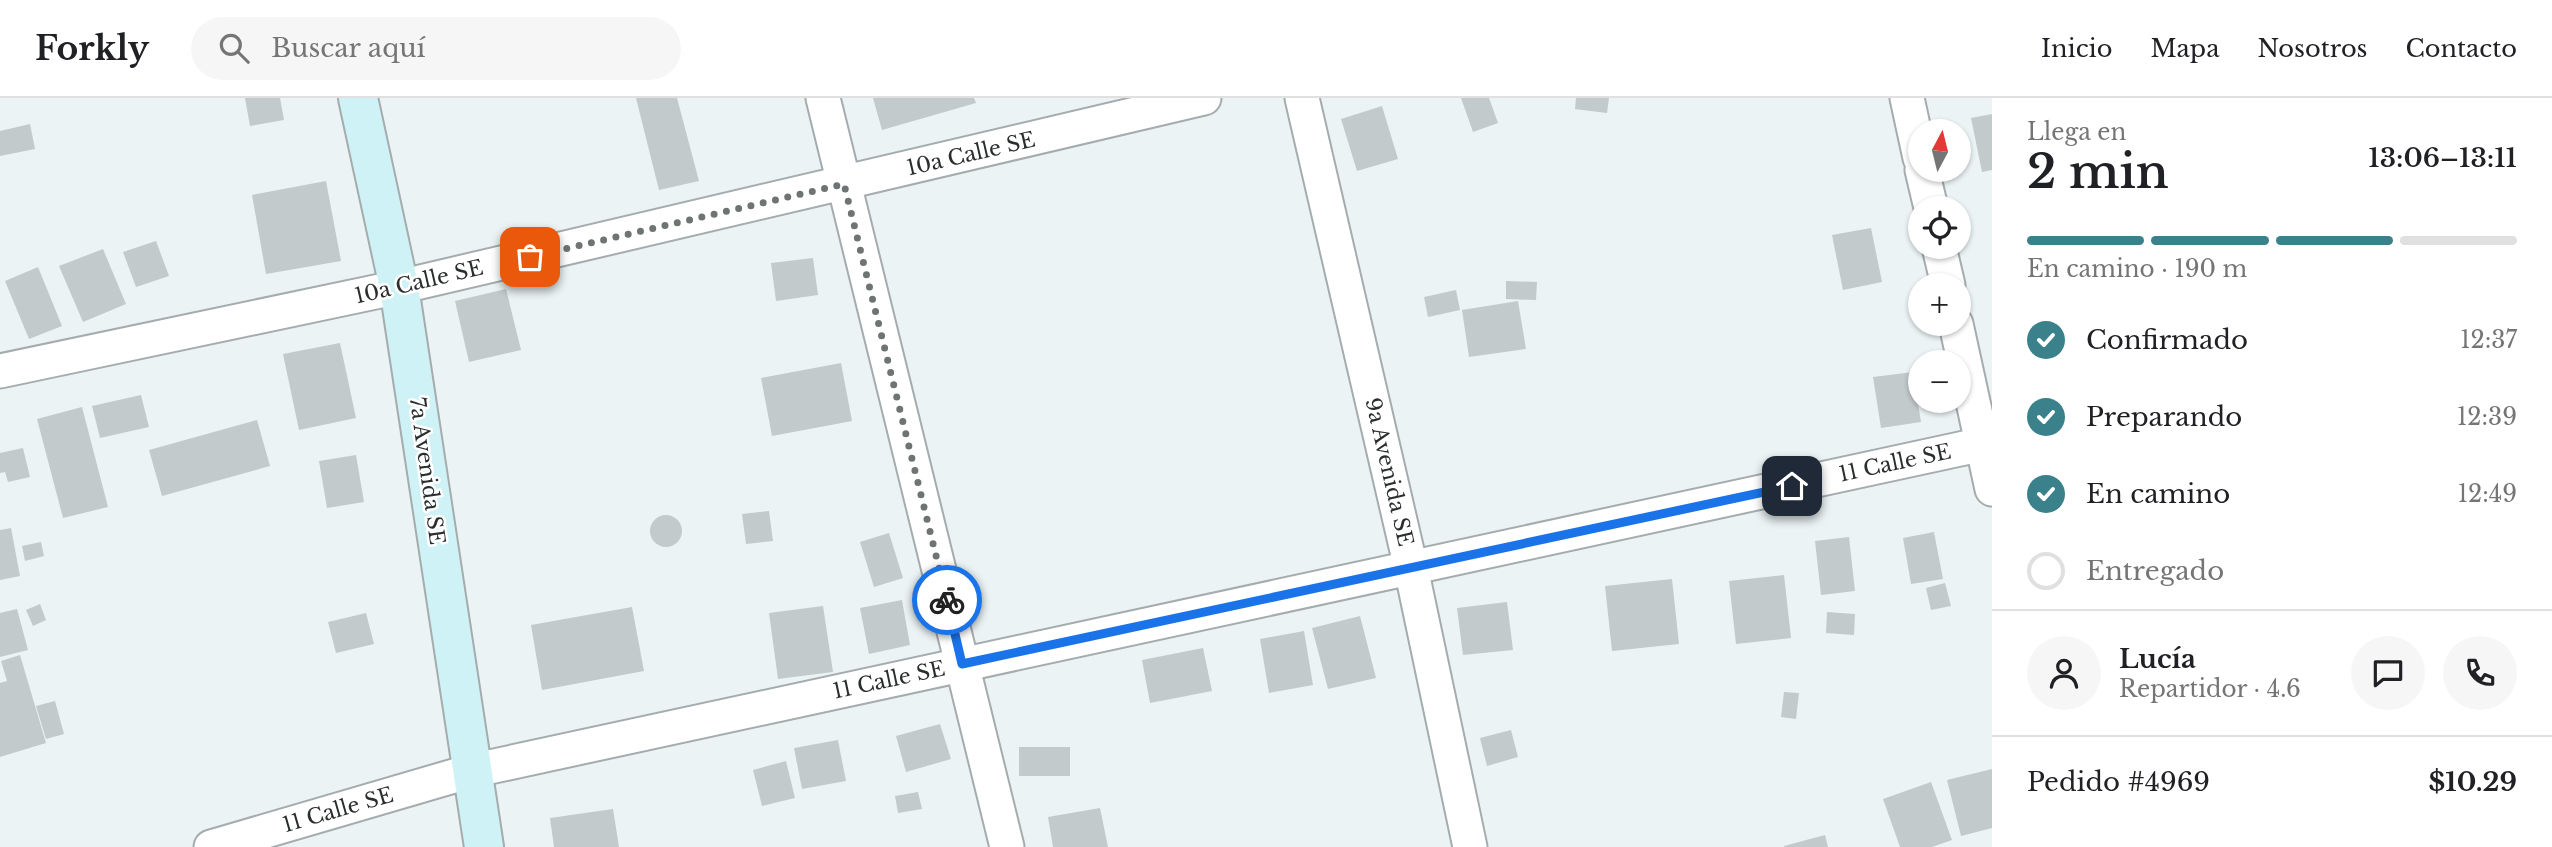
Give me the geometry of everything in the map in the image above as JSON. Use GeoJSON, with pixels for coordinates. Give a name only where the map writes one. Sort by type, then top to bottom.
{"type":"FeatureCollection","features":[{"type":"Feature","properties":{"kind":"street","name":"7a Avenida SE"},"geometry":{"type":"LineString","coordinates":[[358,98],[399,287],[484,847]]}},
{"type":"Feature","properties":{"kind":"street"},"geometry":{"type":"LineString","coordinates":[[823,98],[1007,847]]}},
{"type":"Feature","properties":{"kind":"street","name":"10a Calle SE"},"geometry":{"type":"LineString","coordinates":[[0,371],[399,287],[1204,98]]}},
{"type":"Feature","properties":{"kind":"street","name":"9a Avenida SE"},"geometry":{"type":"LineString","coordinates":[[1302,98],[1411,568],[1470,847]]}},
{"type":"Feature","properties":{"kind":"street"},"geometry":{"type":"LineString","coordinates":[[1907,98],[1912,119]]}},
{"type":"Feature","properties":{"kind":"street"},"geometry":{"type":"LineString","coordinates":[[1959,336],[1992,489]]}},
{"type":"Feature","properties":{"kind":"street","name":"11 Calle SE"},"geometry":{"type":"LineString","coordinates":[[211,847],[471,771],[1983,444]]}},
{"type":"Feature","properties":{"kind":"building"},"geometry":{"type":"Polygon","coordinates":[[[245,98],[280,98],[284,120],[250,126],[245,98]]]}},
{"type":"Feature","properties":{"kind":"building"},"geometry":{"type":"Polygon","coordinates":[[[636,98],[677,98],[699,181],[659,190],[636,98]]]}},
{"type":"Feature","properties":{"kind":"building"},"geometry":{"type":"Polygon","coordinates":[[[873,98],[974,98],[976,103],[882,130],[873,98]]]}},
{"type":"Feature","properties":{"kind":"building"},"geometry":{"type":"Polygon","coordinates":[[[1461,98],[1489,98],[1498,123],[1473,132],[1461,98]]]}},
{"type":"Feature","properties":{"kind":"building"},"geometry":{"type":"Polygon","coordinates":[[[1576,98],[1609,98],[1607,113],[1575,109],[1576,98]]]}},
{"type":"Feature","properties":{"kind":"building"},"geometry":{"type":"Polygon","coordinates":[[[1382,106],[1398,159],[1357,171],[1341,119],[1382,106]]]}},
{"type":"Feature","properties":{"kind":"building"},"geometry":{"type":"Polygon","coordinates":[[[1992,114],[1992,170],[1982,172],[1971,118],[1992,114]]]}},
{"type":"Feature","properties":{"kind":"building"},"geometry":{"type":"Polygon","coordinates":[[[30,124],[35,149],[0,156],[0,131],[30,124]]]}},
{"type":"Feature","properties":{"kind":"building"},"geometry":{"type":"Polygon","coordinates":[[[326,181],[341,261],[266,274],[252,195],[326,181]]]}},
{"type":"Feature","properties":{"kind":"building"},"geometry":{"type":"Polygon","coordinates":[[[1871,228],[1882,282],[1843,290],[1832,235],[1871,228]]]}},
{"type":"Feature","properties":{"kind":"building"},"geometry":{"type":"Polygon","coordinates":[[[156,241],[169,276],[136,287],[123,252],[156,241]]]}},
{"type":"Feature","properties":{"kind":"building"},"geometry":{"type":"Polygon","coordinates":[[[103,249],[126,304],[83,322],[59,266],[103,249]]]}},
{"type":"Feature","properties":{"kind":"building"},"geometry":{"type":"Polygon","coordinates":[[[813,258],[818,295],[776,301],[771,263],[813,258]]]}},
{"type":"Feature","properties":{"kind":"building"},"geometry":{"type":"Polygon","coordinates":[[[38,267],[62,326],[29,339],[5,281],[38,267]]]}},
{"type":"Feature","properties":{"kind":"building"},"geometry":{"type":"Polygon","coordinates":[[[1506,281],[1537,282],[1536,300],[1506,299],[1506,281]]]}},
{"type":"Feature","properties":{"kind":"building"},"geometry":{"type":"Polygon","coordinates":[[[506,289],[521,350],[469,362],[455,301],[506,289]]]}},
{"type":"Feature","properties":{"kind":"building"},"geometry":{"type":"Polygon","coordinates":[[[1456,290],[1460,310],[1428,317],[1424,297],[1456,290]]]}},
{"type":"Feature","properties":{"kind":"building"},"geometry":{"type":"Polygon","coordinates":[[[1518,301],[1526,349],[1469,357],[1462,310],[1518,301]]]}},
{"type":"Feature","properties":{"kind":"building"},"geometry":{"type":"Polygon","coordinates":[[[340,343],[356,418],[299,430],[283,354],[340,343]]]}},
{"type":"Feature","properties":{"kind":"building"},"geometry":{"type":"Polygon","coordinates":[[[841,363],[852,421],[772,436],[761,378],[841,363]]]}},
{"type":"Feature","properties":{"kind":"building"},"geometry":{"type":"Polygon","coordinates":[[[1908,373],[1908,413],[1920,413],[1921,422],[1881,428],[1873,377],[1908,373]]]}},
{"type":"Feature","properties":{"kind":"building"},"geometry":{"type":"Polygon","coordinates":[[[141,395],[149,427],[100,438],[92,406],[141,395]]]}},
{"type":"Feature","properties":{"kind":"building"},"geometry":{"type":"Polygon","coordinates":[[[82,407],[108,507],[63,518],[37,419],[82,407]]]}},
{"type":"Feature","properties":{"kind":"building"},"geometry":{"type":"Polygon","coordinates":[[[257,420],[270,466],[162,496],[149,450],[257,420]]]}},
{"type":"Feature","properties":{"kind":"building"},"geometry":{"type":"Polygon","coordinates":[[[23,448],[30,477],[8,482],[5,472],[0,473],[0,453],[23,448]]]}},
{"type":"Feature","properties":{"kind":"building"},"geometry":{"type":"Polygon","coordinates":[[[356,455],[364,502],[327,508],[319,461],[356,455]]]}},
{"type":"Feature","properties":{"kind":"building"},"geometry":{"type":"Polygon","coordinates":[[[769,511],[773,541],[746,544],[742,514],[769,511]]]}},
{"type":"Feature","properties":{"kind":"building"},"geometry":{"type":"Polygon","coordinates":[[[666,515],[678,519],[682,531],[678,543],[666,547],[654,543],[650,531],[654,519],[666,515]]]}},
{"type":"Feature","properties":{"kind":"building"},"geometry":{"type":"Polygon","coordinates":[[[11,528],[20,576],[0,580],[0,530],[11,528]]]}},
{"type":"Feature","properties":{"kind":"building"},"geometry":{"type":"Polygon","coordinates":[[[1934,532],[1943,579],[1911,584],[1903,538],[1934,532]]]}},
{"type":"Feature","properties":{"kind":"building"},"geometry":{"type":"Polygon","coordinates":[[[889,533],[903,578],[874,587],[860,542],[889,533]]]}},
{"type":"Feature","properties":{"kind":"building"},"geometry":{"type":"Polygon","coordinates":[[[1849,537],[1855,591],[1821,595],[1815,541],[1849,537]]]}},
{"type":"Feature","properties":{"kind":"building"},"geometry":{"type":"Polygon","coordinates":[[[41,542],[44,556],[25,561],[22,546],[41,542]]]}},
{"type":"Feature","properties":{"kind":"building"},"geometry":{"type":"Polygon","coordinates":[[[1784,575],[1791,638],[1736,644],[1729,581],[1784,575]]]}},
{"type":"Feature","properties":{"kind":"building"},"geometry":{"type":"Polygon","coordinates":[[[1672,579],[1679,644],[1612,651],[1605,586],[1672,579]]]}},
{"type":"Feature","properties":{"kind":"building"},"geometry":{"type":"Polygon","coordinates":[[[1945,583],[1951,606],[1931,610],[1926,588],[1945,583]]]}},
{"type":"Feature","properties":{"kind":"building"},"geometry":{"type":"Polygon","coordinates":[[[902,600],[910,645],[869,654],[860,608],[902,600]]]}},
{"type":"Feature","properties":{"kind":"building"},"geometry":{"type":"Polygon","coordinates":[[[1507,602],[1513,650],[1463,655],[1457,608],[1507,602]]]}},
{"type":"Feature","properties":{"kind":"building"},"geometry":{"type":"Polygon","coordinates":[[[40,604],[46,620],[33,626],[26,610],[40,604]]]}},
{"type":"Feature","properties":{"kind":"building"},"geometry":{"type":"Polygon","coordinates":[[[823,606],[833,672],[778,679],[769,613],[823,606]]]}},
{"type":"Feature","properties":{"kind":"building"},"geometry":{"type":"Polygon","coordinates":[[[632,607],[644,671],[542,690],[531,625],[632,607]]]}},
{"type":"Feature","properties":{"kind":"building"},"geometry":{"type":"Polygon","coordinates":[[[17,609],[28,650],[0,657],[0,613],[17,609]]]}},
{"type":"Feature","properties":{"kind":"building"},"geometry":{"type":"Polygon","coordinates":[[[1827,612],[1855,614],[1854,635],[1826,633],[1827,612]]]}},
{"type":"Feature","properties":{"kind":"building"},"geometry":{"type":"Polygon","coordinates":[[[366,613],[374,644],[336,653],[328,622],[366,613]]]}},
{"type":"Feature","properties":{"kind":"building"},"geometry":{"type":"Polygon","coordinates":[[[1360,616],[1376,678],[1328,689],[1312,628],[1360,616]]]}},
{"type":"Feature","properties":{"kind":"building"},"geometry":{"type":"Polygon","coordinates":[[[1304,631],[1313,685],[1269,693],[1260,639],[1304,631]]]}},
{"type":"Feature","properties":{"kind":"building"},"geometry":{"type":"Polygon","coordinates":[[[1203,648],[1212,691],[1150,703],[1142,660],[1203,648]]]}},
{"type":"Feature","properties":{"kind":"building"},"geometry":{"type":"Polygon","coordinates":[[[20,655],[46,743],[0,757],[0,683],[7,681],[1,661],[20,655]]]}},
{"type":"Feature","properties":{"kind":"building"},"geometry":{"type":"Polygon","coordinates":[[[1784,692],[1799,693],[1796,719],[1781,717],[1784,692]]]}},
{"type":"Feature","properties":{"kind":"building"},"geometry":{"type":"Polygon","coordinates":[[[55,701],[64,734],[46,739],[36,706],[55,701]]]}},
{"type":"Feature","properties":{"kind":"building"},"geometry":{"type":"Polygon","coordinates":[[[940,724],[951,759],[906,772],[896,736],[940,724]]]}},
{"type":"Feature","properties":{"kind":"building"},"geometry":{"type":"Polygon","coordinates":[[[1511,730],[1518,757],[1487,766],[1480,738],[1511,730]]]}},
{"type":"Feature","properties":{"kind":"building"},"geometry":{"type":"Polygon","coordinates":[[[838,740],[846,781],[802,789],[794,748],[838,740]]]}},
{"type":"Feature","properties":{"kind":"building"},"geometry":{"type":"Polygon","coordinates":[[[1019,747],[1070,747],[1070,776],[1019,776],[1019,747]]]}},
{"type":"Feature","properties":{"kind":"building"},"geometry":{"type":"Polygon","coordinates":[[[786,761],[795,798],[762,806],[753,770],[786,761]]]}},
{"type":"Feature","properties":{"kind":"building"},"geometry":{"type":"Polygon","coordinates":[[[1992,769],[1992,828],[1961,836],[1947,780],[1992,769]]]}},
{"type":"Feature","properties":{"kind":"building"},"geometry":{"type":"Polygon","coordinates":[[[1931,782],[1952,840],[1932,847],[1900,847],[1883,799],[1931,782]]]}},
{"type":"Feature","properties":{"kind":"building"},"geometry":{"type":"Polygon","coordinates":[[[918,792],[922,809],[898,813],[895,796],[918,792]]]}},
{"type":"Feature","properties":{"kind":"building"},"geometry":{"type":"Polygon","coordinates":[[[1100,808],[1108,847],[1053,847],[1048,817],[1100,808]]]}},
{"type":"Feature","properties":{"kind":"building"},"geometry":{"type":"Polygon","coordinates":[[[613,809],[619,847],[554,847],[550,818],[613,809]]]}},
{"type":"Feature","properties":{"kind":"building"},"geometry":{"type":"Polygon","coordinates":[[[1825,835],[1828,847],[1784,847],[1784,846],[1825,835]]]}},
{"type":"Feature","properties":{"kind":"way so far"},"geometry":{"type":"LineString","coordinates":[[530,257],[844,184],[947,600]]}},
{"type":"Feature","properties":{"kind":"route"},"geometry":{"type":"LineString","coordinates":[[947,600],[962,664],[1792,486]]}}]}
